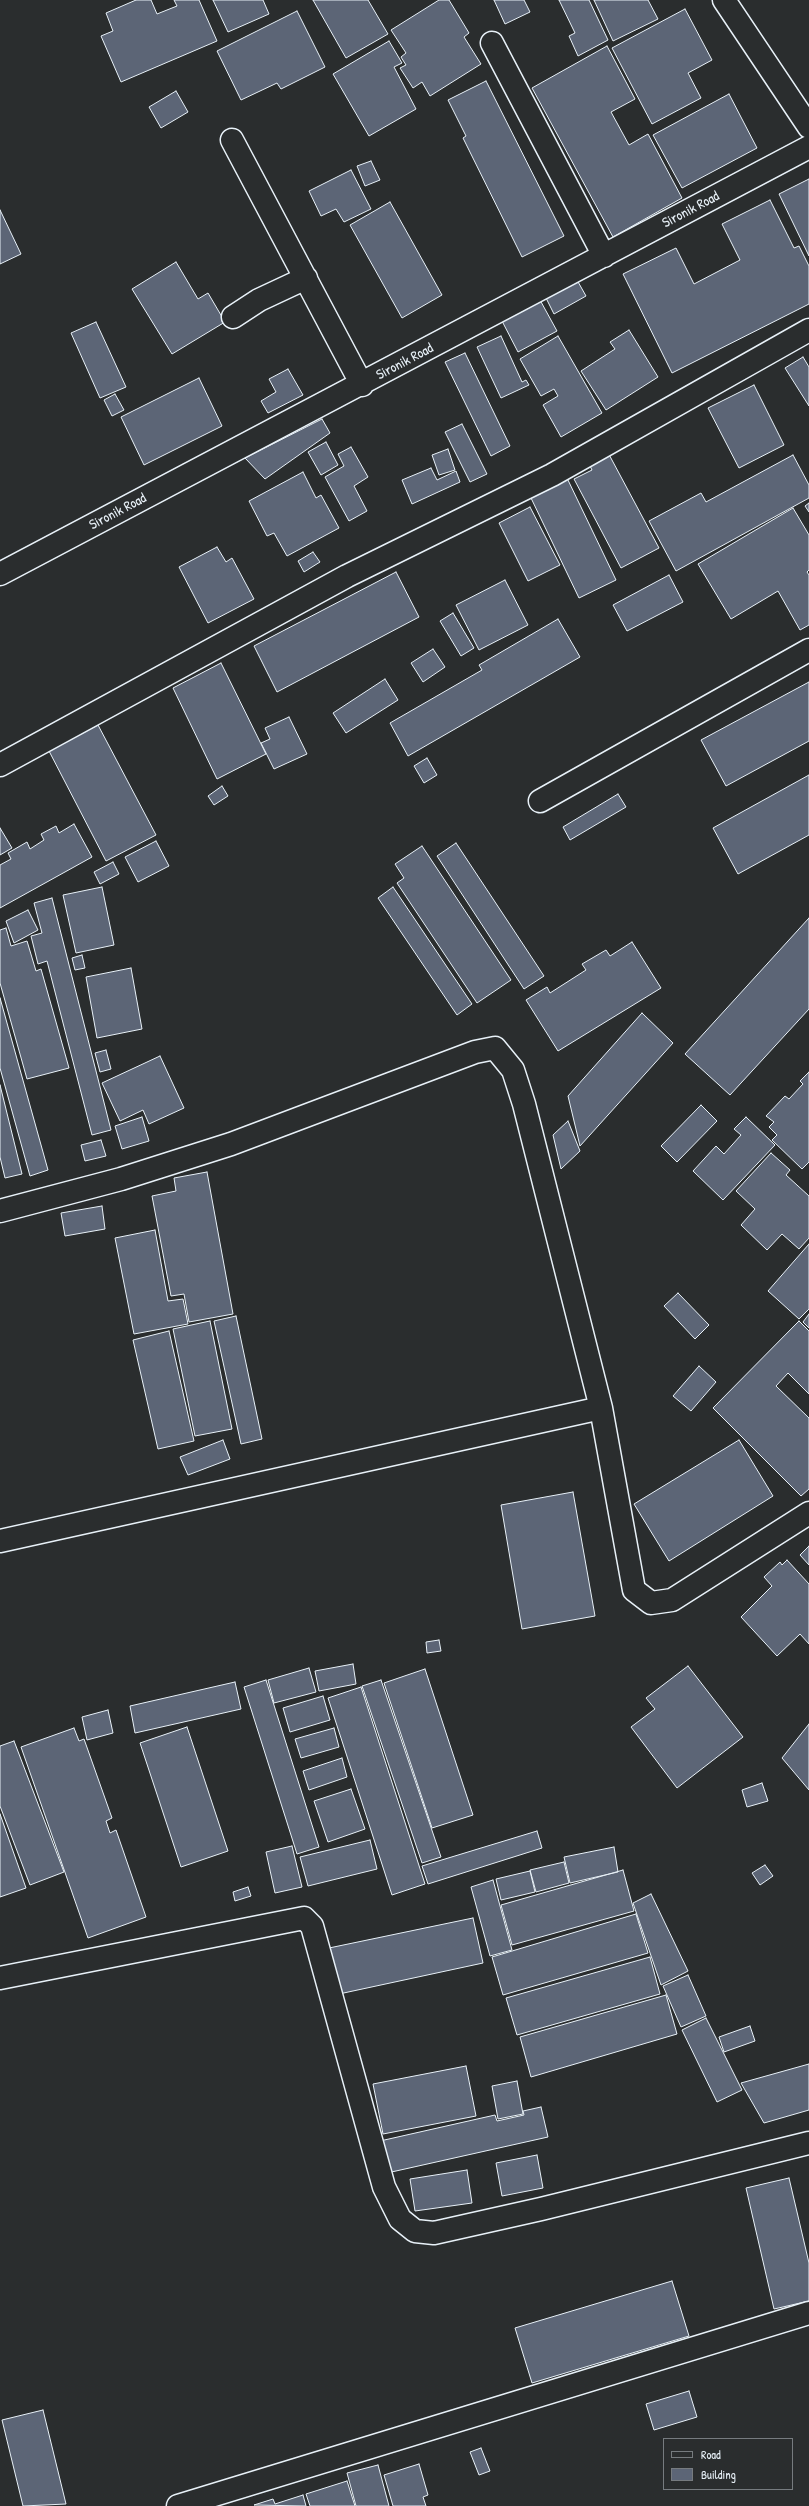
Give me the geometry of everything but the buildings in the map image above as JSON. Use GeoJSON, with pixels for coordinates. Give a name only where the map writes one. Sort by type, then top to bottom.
{"type":"FeatureCollection","features":[{"type":"Feature","properties":{"kind":"street"},"geometry":{"type":"LineString","coordinates":[[724,0],[809,127]]}},
{"type":"Feature","properties":{"kind":"street"},"geometry":{"type":"LineString","coordinates":[[492,43],[604,256]]}},
{"type":"Feature","properties":{"kind":"street"},"geometry":{"type":"LineString","coordinates":[[232,140],[362,385]]}},
{"type":"Feature","properties":{"kind":"street","name":"Sironik Road"},"geometry":{"type":"LineString","coordinates":[[0,574],[362,385],[809,147]]}},
{"type":"Feature","properties":{"kind":"street"},"geometry":{"type":"LineString","coordinates":[[233,317],[259,300],[306,278]]}},
{"type":"Feature","properties":{"kind":"street"},"geometry":{"type":"LineString","coordinates":[[0,765],[347,576],[552,475],[809,330]]}},
{"type":"Feature","properties":{"kind":"street"},"geometry":{"type":"LineString","coordinates":[[540,801],[809,650]]}},
{"type":"Feature","properties":{"kind":"street"},"geometry":{"type":"LineString","coordinates":[[0,1211],[121,1179],[231,1144],[475,1052],[495,1048],[513,1070],[524,1104],[601,1408],[634,1590],[651,1603],[672,1600],[809,1513]]}},
{"type":"Feature","properties":{"kind":"street"},"geometry":{"type":"LineString","coordinates":[[0,1541],[601,1408]]}},
{"type":"Feature","properties":{"kind":"street"},"geometry":{"type":"LineString","coordinates":[[0,1978],[304,1918],[312,1926],[384,2187],[400,2219],[415,2231],[434,2233],[541,2209],[809,2143]]}},
{"type":"Feature","properties":{"kind":"street"},"geometry":{"type":"LineString","coordinates":[[178,2506],[809,2313]]}}]}
